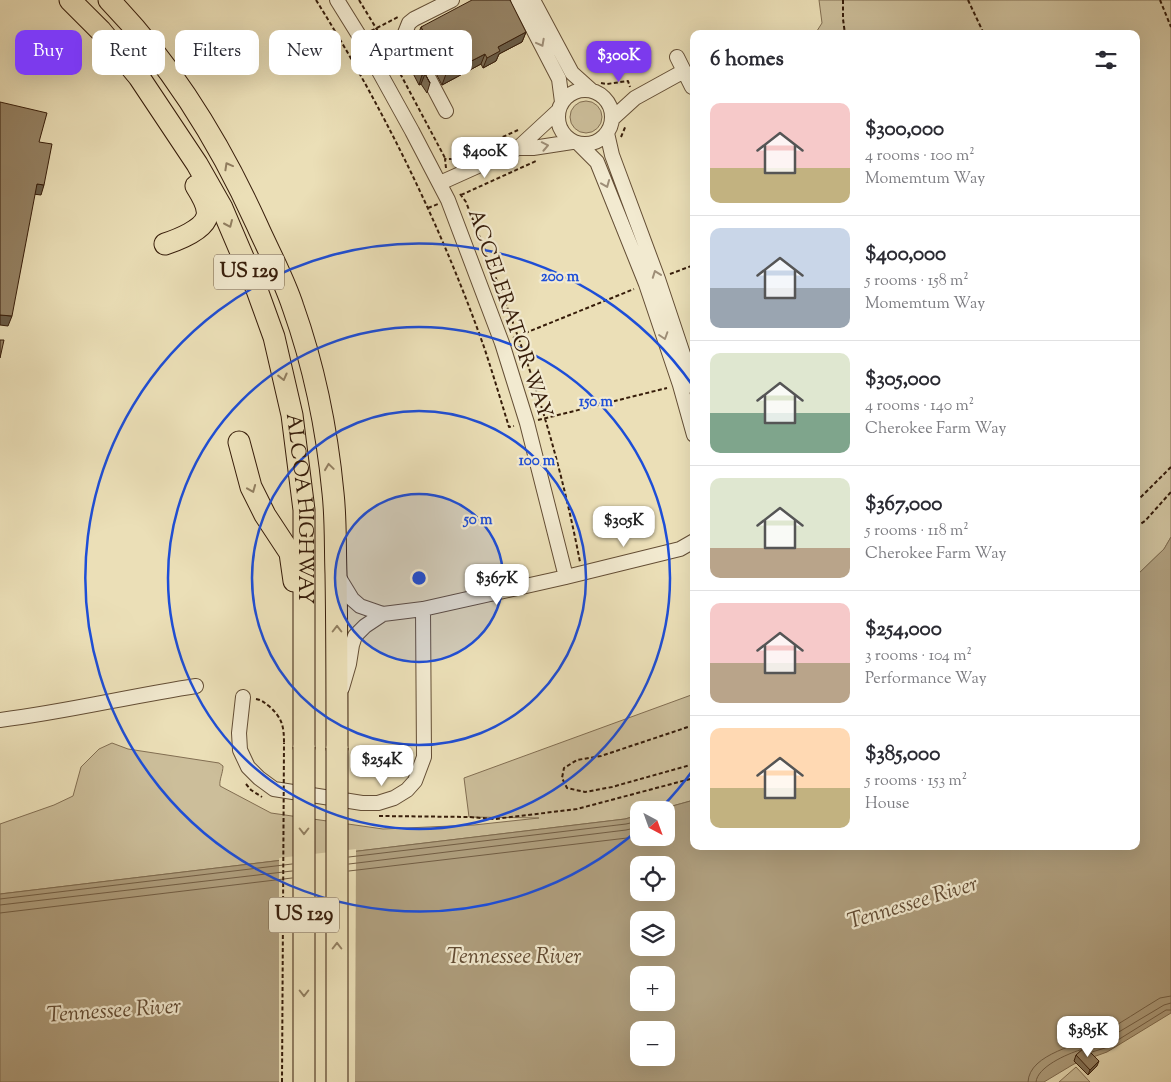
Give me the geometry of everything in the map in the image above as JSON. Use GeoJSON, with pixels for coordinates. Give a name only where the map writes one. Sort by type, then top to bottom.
{"type":"FeatureCollection","features":[{"type":"Feature","properties":{"kind":"highway"},"geometry":{"type":"LineString","coordinates":[[62,0],[164,132],[206,206],[208,215],[205,222],[187,236],[165,244]]}},
{"type":"Feature","properties":{"kind":"highway","name":"ALCOA HIGHWAY"},"geometry":{"type":"LineString","coordinates":[[70,0],[101,30],[129,64],[197,164],[225,216],[257,290],[274,337],[292,415],[304,510],[304,707],[294,745],[304,1082]]}},
{"type":"Feature","properties":{"kind":"highway","name":"ALCOA HIGHWAY"},"geometry":{"type":"LineString","coordinates":[[109,0],[164,62],[202,119],[239,186],[293,306],[309,360],[324,425],[333,493],[336,573],[338,1082]]}},
{"type":"Feature","properties":{"kind":"highway"},"geometry":{"type":"LineString","coordinates":[[239,442],[251,487],[265,515],[290,553],[294,589],[295,689],[304,707]]}},
{"type":"Feature","properties":{"kind":"street","name":"ACCELERATOR WAY"},"geometry":{"type":"LineString","coordinates":[[337,0],[356,30]]}},
{"type":"Feature","properties":{"kind":"street"},"geometry":{"type":"LineString","coordinates":[[446,111],[405,32],[414,19],[452,0]]}},
{"type":"Feature","properties":{"kind":"street"},"geometry":{"type":"LineString","coordinates":[[518,0],[559,79],[560,107],[558,120],[560,129],[565,136],[576,143],[597,162],[652,281]]}},
{"type":"Feature","properties":{"kind":"street"},"geometry":{"type":"LineString","coordinates":[[518,148],[595,143],[607,133],[612,119],[611,110],[607,102],[572,73],[533,0]]}},
{"type":"Feature","properties":{"kind":"street"},"geometry":{"type":"LineString","coordinates":[[677,57],[690,83]]}},
{"type":"Feature","properties":{"kind":"street"},"geometry":{"type":"LineString","coordinates":[[612,119],[635,98],[684,71]]}},
{"type":"Feature","properties":{"kind":"street","name":"ACCELERATOR WAY"},"geometry":{"type":"LineString","coordinates":[[382,75],[445,181],[502,343],[527,423],[566,577]]}},
{"type":"Feature","properties":{"kind":"street"},"geometry":{"type":"LineString","coordinates":[[445,181],[518,148],[560,107],[568,96],[575,92],[584,90],[635,98]]}},
{"type":"Feature","properties":{"kind":"street"},"geometry":{"type":"LineString","coordinates":[[607,133],[612,155],[687,386],[690,407]]}},
{"type":"Feature","properties":{"kind":"street"},"geometry":{"type":"LineString","coordinates":[[337,703],[350,664],[355,636],[365,626],[384,614],[423,608],[566,577],[680,549],[690,543]]}},
{"type":"Feature","properties":{"kind":"street"},"geometry":{"type":"LineString","coordinates":[[336,573],[352,600],[360,606],[384,614]]}},
{"type":"Feature","properties":{"kind":"street"},"geometry":{"type":"LineString","coordinates":[[243,697],[239,733],[240,750],[248,767],[258,778],[274,789],[362,803],[378,803],[394,798],[407,790],[415,781],[424,757],[423,608]]}},
{"type":"Feature","properties":{"kind":"street"},"geometry":{"type":"LineString","coordinates":[[0,720],[196,686]]}},
{"type":"Feature","properties":{"kind":"path"},"geometry":{"type":"LineString","coordinates":[[316,0],[384,116],[428,208],[463,290],[485,349],[509,427],[687,386]]}},
{"type":"Feature","properties":{"kind":"path"},"geometry":{"type":"LineString","coordinates":[[359,0],[376,28],[445,159],[445,181],[466,202],[518,336],[545,418],[564,485],[581,573]]}},
{"type":"Feature","properties":{"kind":"path"},"geometry":{"type":"LineString","coordinates":[[843,0],[844,30]]}},
{"type":"Feature","properties":{"kind":"path"},"geometry":{"type":"LineString","coordinates":[[968,0],[982,30]]}},
{"type":"Feature","properties":{"kind":"path"},"geometry":{"type":"LineString","coordinates":[[1160,0],[1171,27]]}},
{"type":"Feature","properties":{"kind":"path"},"geometry":{"type":"LineString","coordinates":[[372,30],[400,16]]}},
{"type":"Feature","properties":{"kind":"path"},"geometry":{"type":"LineString","coordinates":[[445,159],[454,159],[526,127]]}},
{"type":"Feature","properties":{"kind":"path"},"geometry":{"type":"LineString","coordinates":[[502,343],[690,267]]}},
{"type":"Feature","properties":{"kind":"path"},"geometry":{"type":"LineString","coordinates":[[1140,498],[1171,467]]}},
{"type":"Feature","properties":{"kind":"path"},"geometry":{"type":"LineString","coordinates":[[1140,524],[1171,492]]}},
{"type":"Feature","properties":{"kind":"path"},"geometry":{"type":"LineString","coordinates":[[243,697],[261,700],[280,716],[284,734],[294,745],[282,1082]]}},
{"type":"Feature","properties":{"kind":"path"},"geometry":{"type":"LineString","coordinates":[[690,726],[601,756],[576,760],[564,768],[562,778],[567,788],[585,792],[612,787],[690,765]]}},
{"type":"Feature","properties":{"kind":"path"},"geometry":{"type":"LineString","coordinates":[[372,816],[495,819],[568,810],[690,779]]}},
{"type":"Feature","properties":{"kind":"path"},"geometry":{"type":"LineString","coordinates":[[246,783],[251,790],[268,800]]}},
{"type":"Feature","properties":{"kind":"path"},"geometry":{"type":"LineString","coordinates":[[277,801],[287,803]]}},
{"type":"Feature","properties":{"kind":"shaded area"},"geometry":{"type":"Polygon","coordinates":[[[819,0],[1171,0],[1171,537],[1164,549],[1140,572],[1140,30],[818,30],[822,23],[819,0]]]}},
{"type":"Feature","properties":{"kind":"shaded area"},"geometry":{"type":"Polygon","coordinates":[[[586,101],[592,102],[597,106],[601,111],[601,123],[597,128],[592,132],[586,133],[580,132],[575,128],[571,123],[570,117],[571,111],[575,106],[580,102],[586,101]]]}},
{"type":"Feature","properties":{"kind":"shaded area"},"geometry":{"type":"Polygon","coordinates":[[[690,695],[690,801],[675,805],[675,801],[630,801],[630,818],[625,819],[0,894],[0,824],[54,805],[73,796],[81,767],[99,749],[112,743],[128,749],[219,763],[223,766],[220,786],[271,813],[383,829],[474,825],[539,818],[469,817],[464,778],[690,695]]]}},
{"type":"Feature","properties":{"kind":"shaded area"},"geometry":{"type":"Polygon","coordinates":[[[1076,1067],[1090,1082],[1059,1082],[1076,1067]]]}},
{"type":"Feature","properties":{"kind":"water","name":"Tennessee River"},"geometry":{"type":"Polygon","coordinates":[[[1171,537],[1171,1013],[1107,1052],[1074,1064],[1044,1082],[0,1082],[0,894],[630,818],[630,846],[675,846],[675,805],[690,801],[690,850],[1140,850],[1140,572],[1164,549],[1171,537]]]}},
{"type":"Feature","properties":{"kind":"pier"},"geometry":{"type":"Polygon","coordinates":[[[356,849],[355,1082],[279,1082],[279,858],[356,849]]]}},
{"type":"Feature","properties":{"kind":"building"},"geometry":{"type":"Polygon","coordinates":[[[472,0],[510,0],[526,32],[498,47],[500,51],[487,58],[485,54],[472,61],[472,30],[423,30],[421,27],[472,0]]]}},
{"type":"Feature","properties":{"kind":"building"},"geometry":{"type":"Polygon","coordinates":[[[0,102],[47,113],[39,142],[52,144],[44,185],[37,184],[12,316],[0,315],[0,102]]]}},
{"type":"Feature","properties":{"kind":"building"},"geometry":{"type":"Polygon","coordinates":[[[0,340],[4,340],[0,358],[0,340]]]}},
{"type":"Feature","properties":{"kind":"building"},"geometry":{"type":"Polygon","coordinates":[[[1085,1047],[1099,1061],[1090,1070],[1076,1055],[1085,1047]]]}}]}
